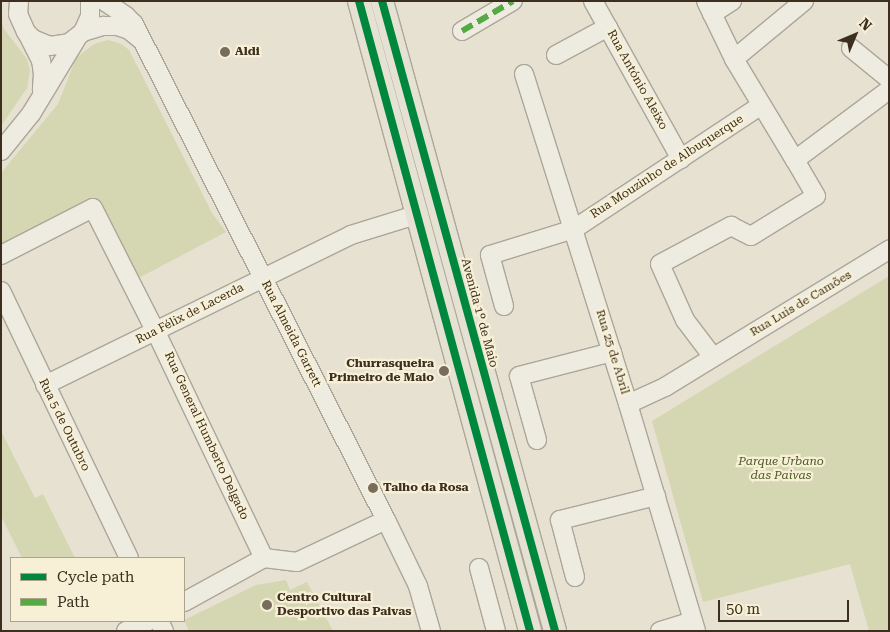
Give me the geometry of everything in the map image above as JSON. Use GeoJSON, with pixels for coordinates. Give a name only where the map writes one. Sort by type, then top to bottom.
{"type":"FeatureCollection","features":[{"type":"Feature","properties":{"kind":"main road"},"geometry":{"type":"LineString","coordinates":[[359,1],[419,214],[530,631]]}},
{"type":"Feature","properties":{"kind":"main road","name":"Avenida 1º de Maio"},"geometry":{"type":"LineString","coordinates":[[382,1],[554,631]]}},
{"type":"Feature","properties":{"kind":"street"},"geometry":{"type":"LineString","coordinates":[[19,1],[18,14],[40,60],[44,74],[40,96]]}},
{"type":"Feature","properties":{"kind":"street"},"geometry":{"type":"LineString","coordinates":[[1,151],[31,114],[40,96],[80,35],[90,16],[90,1]]}},
{"type":"Feature","properties":{"kind":"street","name":"Rua Almeida Garrett"},"geometry":{"type":"LineString","coordinates":[[104,1],[134,24],[386,520],[418,586],[431,631]]}},
{"type":"Feature","properties":{"kind":"street"},"geometry":{"type":"LineString","coordinates":[[462,31],[514,1]]}},
{"type":"Feature","properties":{"kind":"street","name":"Rua António Aleixo"},"geometry":{"type":"LineString","coordinates":[[594,1],[681,159]]}},
{"type":"Feature","properties":{"kind":"street"},"geometry":{"type":"LineString","coordinates":[[713,357],[685,320],[660,264],[731,226],[751,236],[816,196],[734,58],[709,8],[732,1]]}},
{"type":"Feature","properties":{"kind":"street"},"geometry":{"type":"LineString","coordinates":[[734,58],[804,1]]}},
{"type":"Feature","properties":{"kind":"street","name":"Rua Almeida Garrett"},"geometry":{"type":"LineString","coordinates":[[26,32],[33,39],[50,46],[60,46],[80,35],[103,26],[116,26],[130,30],[142,41]]}},
{"type":"Feature","properties":{"kind":"street"},"geometry":{"type":"LineString","coordinates":[[556,55],[608,27]]}},
{"type":"Feature","properties":{"kind":"street"},"geometry":{"type":"LineString","coordinates":[[851,48],[889,79]]}},
{"type":"Feature","properties":{"kind":"street","name":"Rua 25 de Abril"},"geometry":{"type":"LineString","coordinates":[[524,74],[612,352],[694,626]]}},
{"type":"Feature","properties":{"kind":"street"},"geometry":{"type":"LineString","coordinates":[[795,160],[889,90]]}},
{"type":"Feature","properties":{"kind":"street","name":"Rua Mouzinho de Albuquerque"},"geometry":{"type":"LineString","coordinates":[[574,229],[761,105]]}},
{"type":"Feature","properties":{"kind":"street","name":"Rua General Humberto Delgado"},"geometry":{"type":"LineString","coordinates":[[1,255],[93,208],[156,332],[264,558]]}},
{"type":"Feature","properties":{"kind":"street","name":"Rua Félix de Lacerda"},"geometry":{"type":"LineString","coordinates":[[45,385],[351,235],[419,214]]}},
{"type":"Feature","properties":{"kind":"street"},"geometry":{"type":"LineString","coordinates":[[504,306],[490,254],[574,229]]}},
{"type":"Feature","properties":{"kind":"street","name":"Rua Luis de Camões"},"geometry":{"type":"LineString","coordinates":[[628,404],[665,387],[889,250]]}},
{"type":"Feature","properties":{"kind":"street","name":"Rua 5 de Outubro"},"geometry":{"type":"LineString","coordinates":[[1,291],[129,557]]}},
{"type":"Feature","properties":{"kind":"street"},"geometry":{"type":"LineString","coordinates":[[537,440],[519,376],[612,352]]}},
{"type":"Feature","properties":{"kind":"street"},"geometry":{"type":"LineString","coordinates":[[575,577],[560,520],[656,496]]}},
{"type":"Feature","properties":{"kind":"street"},"geometry":{"type":"LineString","coordinates":[[185,601],[264,558],[297,562],[386,520]]}},
{"type":"Feature","properties":{"kind":"street"},"geometry":{"type":"LineString","coordinates":[[479,568],[496,631]]}},
{"type":"Feature","properties":{"kind":"street"},"geometry":{"type":"LineString","coordinates":[[126,631],[146,622]]}},
{"type":"Feature","properties":{"kind":"street"},"geometry":{"type":"LineString","coordinates":[[660,631],[694,626]]}},
{"type":"Feature","properties":{"kind":"green space"},"geometry":{"type":"Polygon","coordinates":[[[1,19],[4,29],[27,59],[30,71],[27,88],[1,126],[1,19]]]}},
{"type":"Feature","properties":{"kind":"green space"},"geometry":{"type":"Polygon","coordinates":[[[108,40],[121,44],[129,50],[212,213],[226,232],[131,282],[93,209],[1,257],[1,173],[58,104],[76,58],[94,44],[108,40]]]}},
{"type":"Feature","properties":{"kind":"green space","name":"Parque Urbano das Paivas"},"geometry":{"type":"Polygon","coordinates":[[[889,276],[889,631],[869,631],[850,564],[703,602],[652,421],[889,276]]]}},
{"type":"Feature","properties":{"kind":"green space"},"geometry":{"type":"Polygon","coordinates":[[[1,431],[35,498],[43,494],[74,557],[22,557],[1,516],[1,431]]]}},
{"type":"Feature","properties":{"kind":"green space","name":"Centro Cultural Desportivo das Paivas"},"geometry":{"type":"Polygon","coordinates":[[[286,580],[290,590],[307,582],[333,631],[189,631],[185,620],[256,585],[286,580]]]}},
{"type":"Feature","properties":{"kind":"marked path"},"geometry":{"type":"LineString","coordinates":[[462,31],[513,1]]}},
{"type":"Feature","properties":{"kind":"cycle path"},"geometry":{"type":"LineString","coordinates":[[359,1],[530,631]]}},
{"type":"Feature","properties":{"kind":"cycle path"},"geometry":{"type":"LineString","coordinates":[[382,1],[555,631]]}},
{"type":"Feature","properties":{"kind":"place","name":"Aldi"},"geometry":{"type":"Point","coordinates":[225,52]}},
{"type":"Feature","properties":{"kind":"place","name":"Churrasqueira Primeiro de Maio"},"geometry":{"type":"Point","coordinates":[444,371]}},
{"type":"Feature","properties":{"kind":"place","name":"Talho da Rosa"},"geometry":{"type":"Point","coordinates":[373,488]}},
{"type":"Feature","properties":{"kind":"place","name":"Centro Cultural Desportivo das Paivas"},"geometry":{"type":"Point","coordinates":[267,605]}}]}
